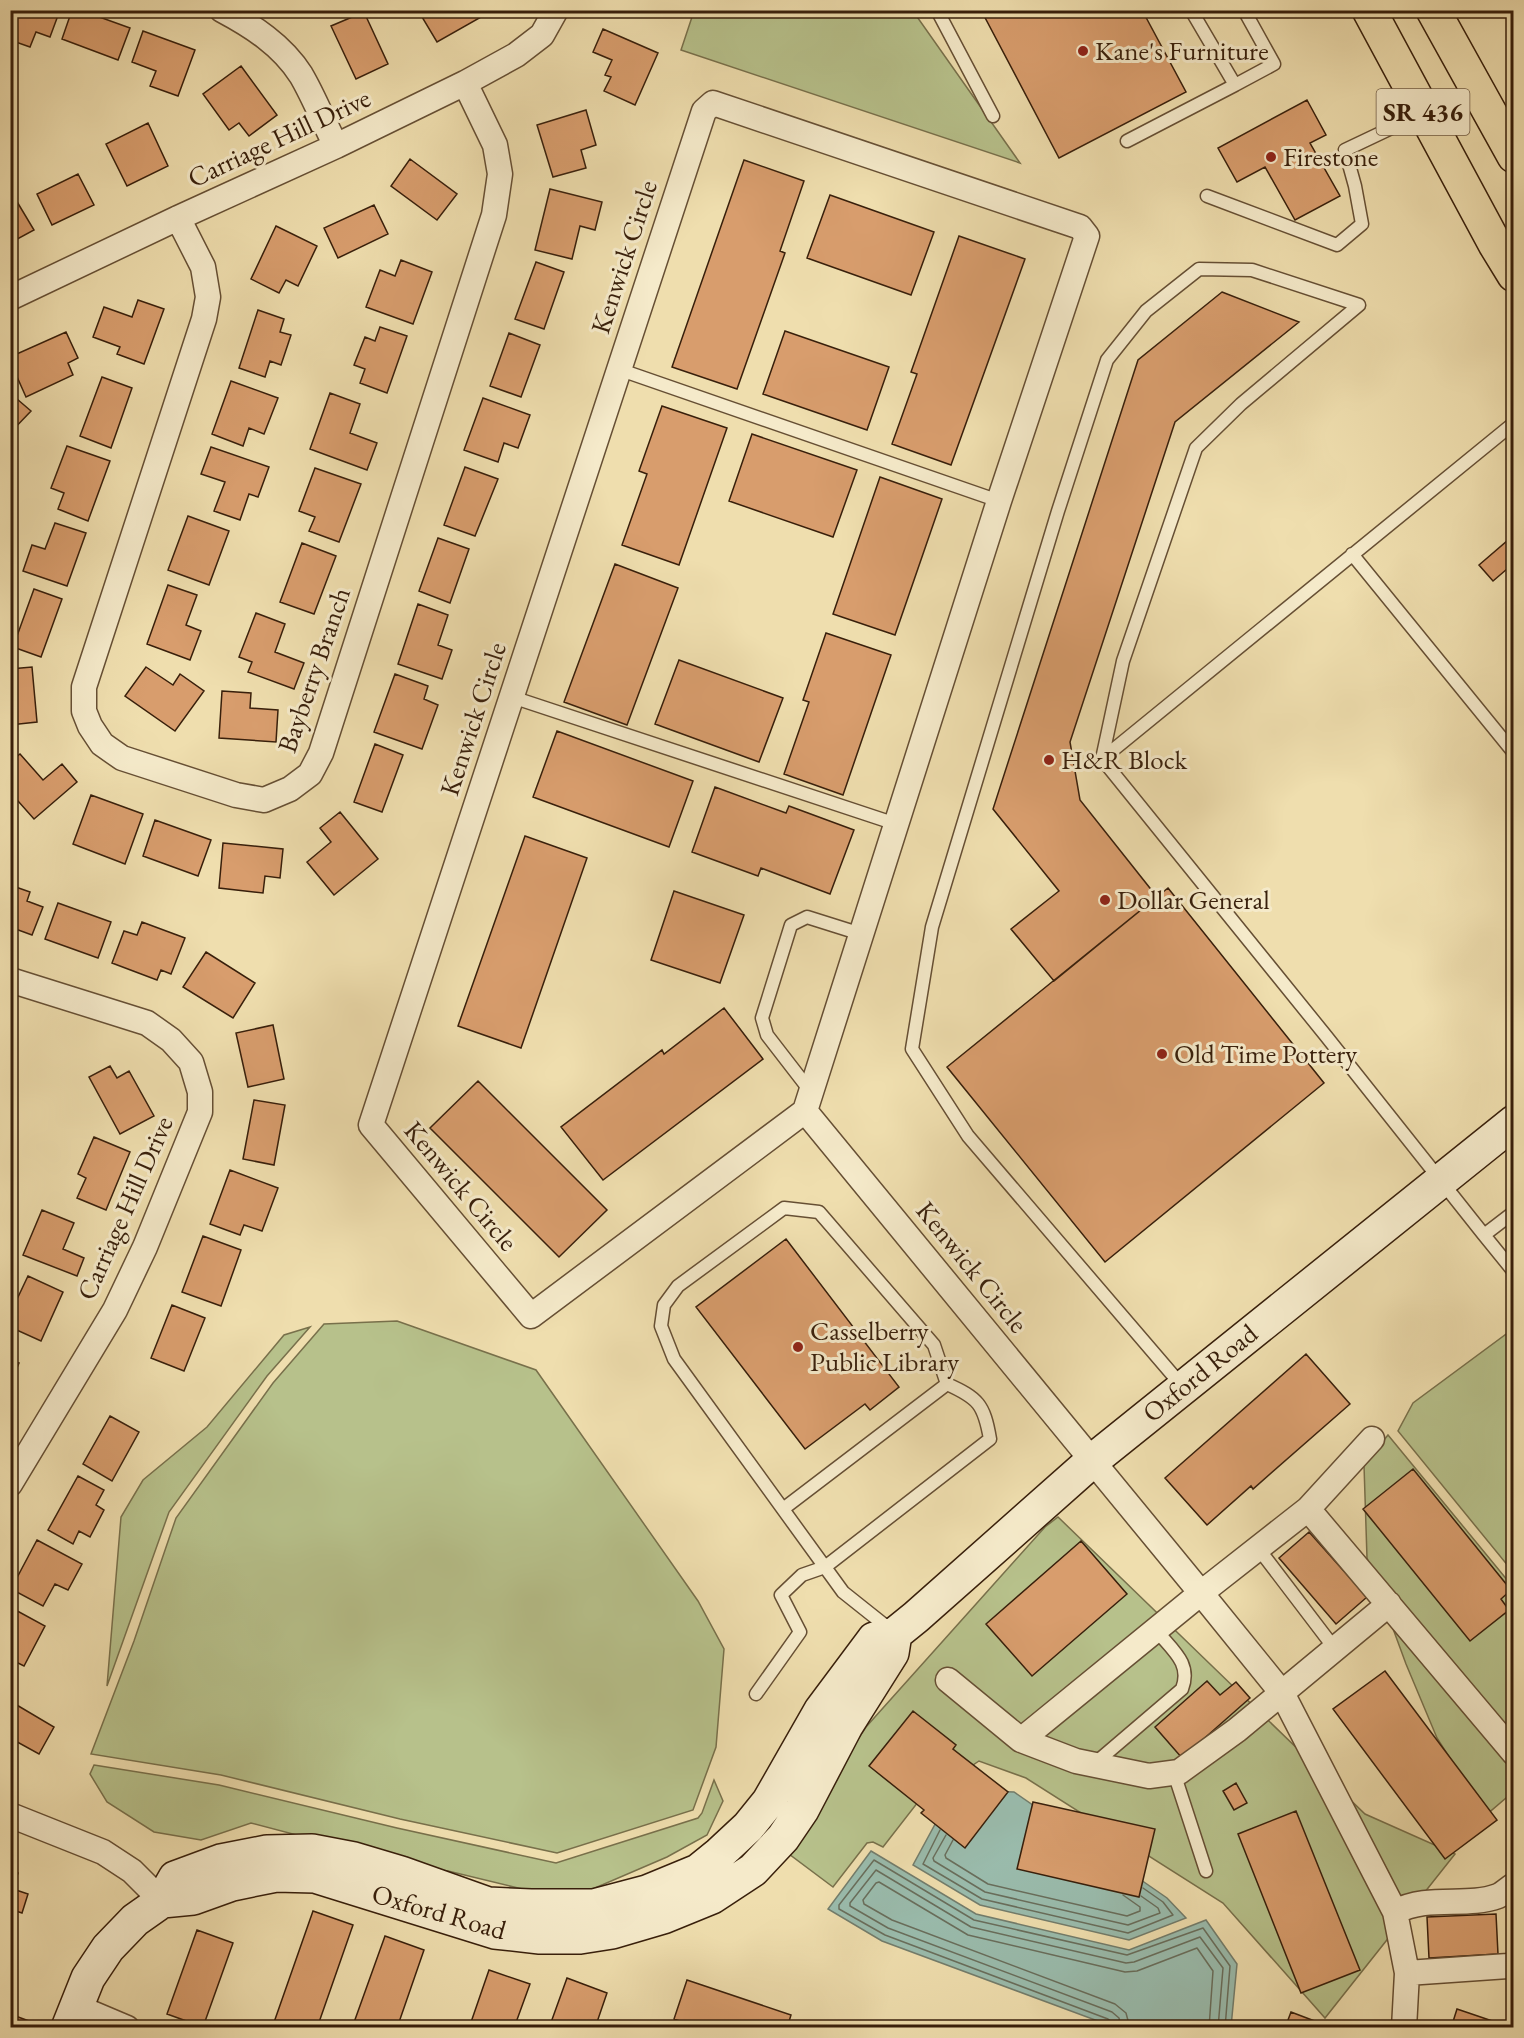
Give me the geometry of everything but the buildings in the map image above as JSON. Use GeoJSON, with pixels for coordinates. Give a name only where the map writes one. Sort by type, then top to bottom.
{"type":"FeatureCollection","features":[{"type":"Feature","properties":{"kind":"main road","name":"SR 436"},"geometry":{"type":"LineString","coordinates":[[1369,10],[1514,275]]}},
{"type":"Feature","properties":{"kind":"main road","name":"SR 436"},"geometry":{"type":"LineString","coordinates":[[1433,10],[1514,156]]}},
{"type":"Feature","properties":{"kind":"street"},"geometry":{"type":"LineString","coordinates":[[222,10],[254,27],[277,47],[300,74],[336,146]]}},
{"type":"Feature","properties":{"kind":"street","name":"Carriage Hill Drive"},"geometry":{"type":"LineString","coordinates":[[10,298],[336,146],[465,82],[516,55],[542,35],[556,10]]}},
{"type":"Feature","properties":{"kind":"street","name":"Bayberry Branch"},"geometry":{"type":"LineString","coordinates":[[178,218],[202,267],[208,297],[204,319],[84,687],[84,711],[90,726],[102,744],[122,758],[236,795],[264,800],[290,789],[310,774],[321,753],[494,214],[500,174],[495,145],[465,82]]}},
{"type":"Feature","properties":{"kind":"street","name":"Kenwick Circle"},"geometry":{"type":"LineString","coordinates":[[713,103],[1080,227],[1088,236],[999,501],[808,1102],[531,1316],[371,1125],[704,111],[713,103]]}},
{"type":"Feature","properties":{"kind":"street","name":"Carriage Hill Drive"},"geometry":{"type":"LineString","coordinates":[[10,980],[147,1023],[171,1040],[191,1062],[200,1092],[201,1112],[145,1247],[115,1310],[10,1484]]}},
{"type":"Feature","properties":{"kind":"street","name":"Kenwick Circle"},"geometry":{"type":"LineString","coordinates":[[808,1102],[1092,1461],[1282,1693],[1395,1912],[1407,1973],[1404,2028]]}},
{"type":"Feature","properties":{"kind":"street","name":"Oxford Road"},"geometry":{"type":"LineString","coordinates":[[72,2017],[88,1978],[108,1948],[135,1920],[162,1902],[175,1878],[221,1861],[267,1852],[312,1851],[354,1859],[401,1873],[488,1904],[531,1906],[594,1906],[647,1892],[698,1871],[748,1827],[769,1801],[821,1710],[874,1639],[895,1634],[1092,1461],[1514,1122]]}},
{"type":"Feature","properties":{"kind":"street"},"geometry":{"type":"LineString","coordinates":[[1021,1740],[1308,1509],[1372,1439]]}},
{"type":"Feature","properties":{"kind":"street"},"geometry":{"type":"LineString","coordinates":[[1308,1509],[1514,1753]]}},
{"type":"Feature","properties":{"kind":"street"},"geometry":{"type":"LineString","coordinates":[[948,1680],[1021,1740],[1076,1761],[1149,1776],[1174,1773],[1179,1772],[1237,1730],[1389,1604]]}},
{"type":"Feature","properties":{"kind":"street"},"geometry":{"type":"LineString","coordinates":[[10,1815],[103,1852],[132,1871],[162,1902]]}},
{"type":"Feature","properties":{"kind":"street"},"geometry":{"type":"LineString","coordinates":[[1395,1912],[1406,1906],[1427,1902],[1473,1900],[1498,1896],[1514,1885]]}},
{"type":"Feature","properties":{"kind":"street"},"geometry":{"type":"LineString","coordinates":[[1407,1973],[1514,1964]]}},
{"type":"Feature","properties":{"kind":"street"},"geometry":{"type":"LineString","coordinates":[[72,2017],[127,2028]]}},
{"type":"Feature","properties":{"kind":"lane"},"geometry":{"type":"LineString","coordinates":[[937,10],[993,116]]}},
{"type":"Feature","properties":{"kind":"lane"},"geometry":{"type":"LineString","coordinates":[[1191,10],[1234,85]]}},
{"type":"Feature","properties":{"kind":"lane"},"geometry":{"type":"LineString","coordinates":[[1127,141],[1274,64],[1244,10]]}},
{"type":"Feature","properties":{"kind":"lane"},"geometry":{"type":"LineString","coordinates":[[1207,196],[1337,244],[1362,224],[1356,186],[1346,150],[1424,112]]}},
{"type":"Feature","properties":{"kind":"lane"},"geometry":{"type":"LineString","coordinates":[[1102,759],[1123,661],[1196,448],[1241,404],[1359,304],[1252,270],[1199,269],[1146,311],[1107,360],[1058,511],[932,927],[912,1048],[968,1137],[1183,1387]]}},
{"type":"Feature","properties":{"kind":"lane"},"geometry":{"type":"LineString","coordinates":[[618,369],[999,501]]}},
{"type":"Feature","properties":{"kind":"lane"},"geometry":{"type":"LineString","coordinates":[[1102,759],[1514,423]]}},
{"type":"Feature","properties":{"kind":"lane"},"geometry":{"type":"LineString","coordinates":[[1352,554],[1514,753]]}},
{"type":"Feature","properties":{"kind":"lane"},"geometry":{"type":"LineString","coordinates":[[512,697],[896,824]]}},
{"type":"Feature","properties":{"kind":"lane"},"geometry":{"type":"LineString","coordinates":[[1102,759],[1514,1272]]}},
{"type":"Feature","properties":{"kind":"lane"},"geometry":{"type":"LineString","coordinates":[[808,1102],[767,1035],[762,1018],[765,1008],[792,925],[807,917],[861,934]]}},
{"type":"Feature","properties":{"kind":"lane"},"geometry":{"type":"LineString","coordinates":[[756,1694],[800,1632],[782,1595],[802,1575],[825,1567],[990,1438],[986,1416],[972,1397],[947,1384],[934,1346],[819,1212],[784,1208],[678,1286],[664,1305],[661,1326],[674,1359],[783,1509],[825,1567],[843,1592],[895,1634]]}},
{"type":"Feature","properties":{"kind":"lane"},"geometry":{"type":"LineString","coordinates":[[1484,1235],[1514,1212]]}},
{"type":"Feature","properties":{"kind":"lane"},"geometry":{"type":"LineString","coordinates":[[783,1509],[947,1384]]}},
{"type":"Feature","properties":{"kind":"lane"},"geometry":{"type":"LineString","coordinates":[[1258,1548],[1335,1649]]}},
{"type":"Feature","properties":{"kind":"lane"},"geometry":{"type":"LineString","coordinates":[[1093,1764],[1182,1689],[1186,1678],[1185,1667],[1156,1630]]}},
{"type":"Feature","properties":{"kind":"lane"},"geometry":{"type":"LineString","coordinates":[[1174,1773],[1206,1871]]}},
{"type":"Feature","properties":{"kind":"green space"},"geometry":{"type":"Polygon","coordinates":[[[694,11],[913,11],[1020,163],[681,50],[694,11]]]}},
{"type":"Feature","properties":{"kind":"green space"},"geometry":{"type":"Polygon","coordinates":[[[397,1321],[536,1370],[698,1601],[724,1649],[716,1747],[693,1810],[557,1853],[400,1819],[221,1775],[91,1754],[134,1641],[176,1518],[273,1383],[324,1324],[397,1321]]]}},
{"type":"Feature","properties":{"kind":"green space"},"geometry":{"type":"Polygon","coordinates":[[[310,1327],[267,1376],[169,1512],[107,1686],[121,1517],[143,1480],[207,1427],[284,1335],[310,1327]]]}},
{"type":"Feature","properties":{"kind":"green space"},"geometry":{"type":"Polygon","coordinates":[[[1513,1329],[1513,1572],[1398,1431],[1413,1403],[1513,1329]]]}},
{"type":"Feature","properties":{"kind":"green space"},"geometry":{"type":"Polygon","coordinates":[[[1388,1435],[1513,1587],[1513,1792],[1486,1815],[1437,1738],[1406,1664],[1367,1558],[1364,1465],[1388,1435]]]}},
{"type":"Feature","properties":{"kind":"green space"},"geometry":{"type":"Polygon","coordinates":[[[1058,1517],[1365,1814],[1455,1854],[1325,2018],[1223,1903],[1026,1778],[979,1761],[918,1802],[883,1847],[873,1842],[867,1843],[833,1887],[785,1851],[866,1727],[1045,1527],[1058,1517]]]}},
{"type":"Feature","properties":{"kind":"green space"},"geometry":{"type":"Polygon","coordinates":[[[94,1765],[219,1785],[556,1863],[698,1818],[714,1780],[723,1801],[707,1835],[667,1857],[588,1891],[526,1890],[448,1871],[418,1867],[251,1823],[201,1840],[154,1832],[107,1802],[90,1774],[94,1765]]]}},
{"type":"Feature","properties":{"kind":"water"},"geometry":{"type":"Polygon","coordinates":[[[1014,1792],[1167,1898],[1186,1918],[1129,1940],[980,1905],[913,1865],[952,1793],[1014,1792]]]}},
{"type":"Feature","properties":{"kind":"water"},"geometry":{"type":"Polygon","coordinates":[[[871,1851],[976,1914],[1129,1950],[1206,1920],[1237,1964],[1231,2027],[1114,2027],[882,1941],[828,1909],[871,1851]]]}},
{"type":"Feature","properties":{"kind":"place","name":"Kane's Furniture"},"geometry":{"type":"Point","coordinates":[1083,51]}},
{"type":"Feature","properties":{"kind":"place","name":"Firestone"},"geometry":{"type":"Point","coordinates":[1271,157]}},
{"type":"Feature","properties":{"kind":"place","name":"H&R Block"},"geometry":{"type":"Point","coordinates":[1049,760]}},
{"type":"Feature","properties":{"kind":"place","name":"Dollar General"},"geometry":{"type":"Point","coordinates":[1105,900]}},
{"type":"Feature","properties":{"kind":"place","name":"Old Time Pottery"},"geometry":{"type":"Point","coordinates":[1162,1054]}},
{"type":"Feature","properties":{"kind":"place","name":"Casselberry Public Library"},"geometry":{"type":"Point","coordinates":[798,1347]}}]}
